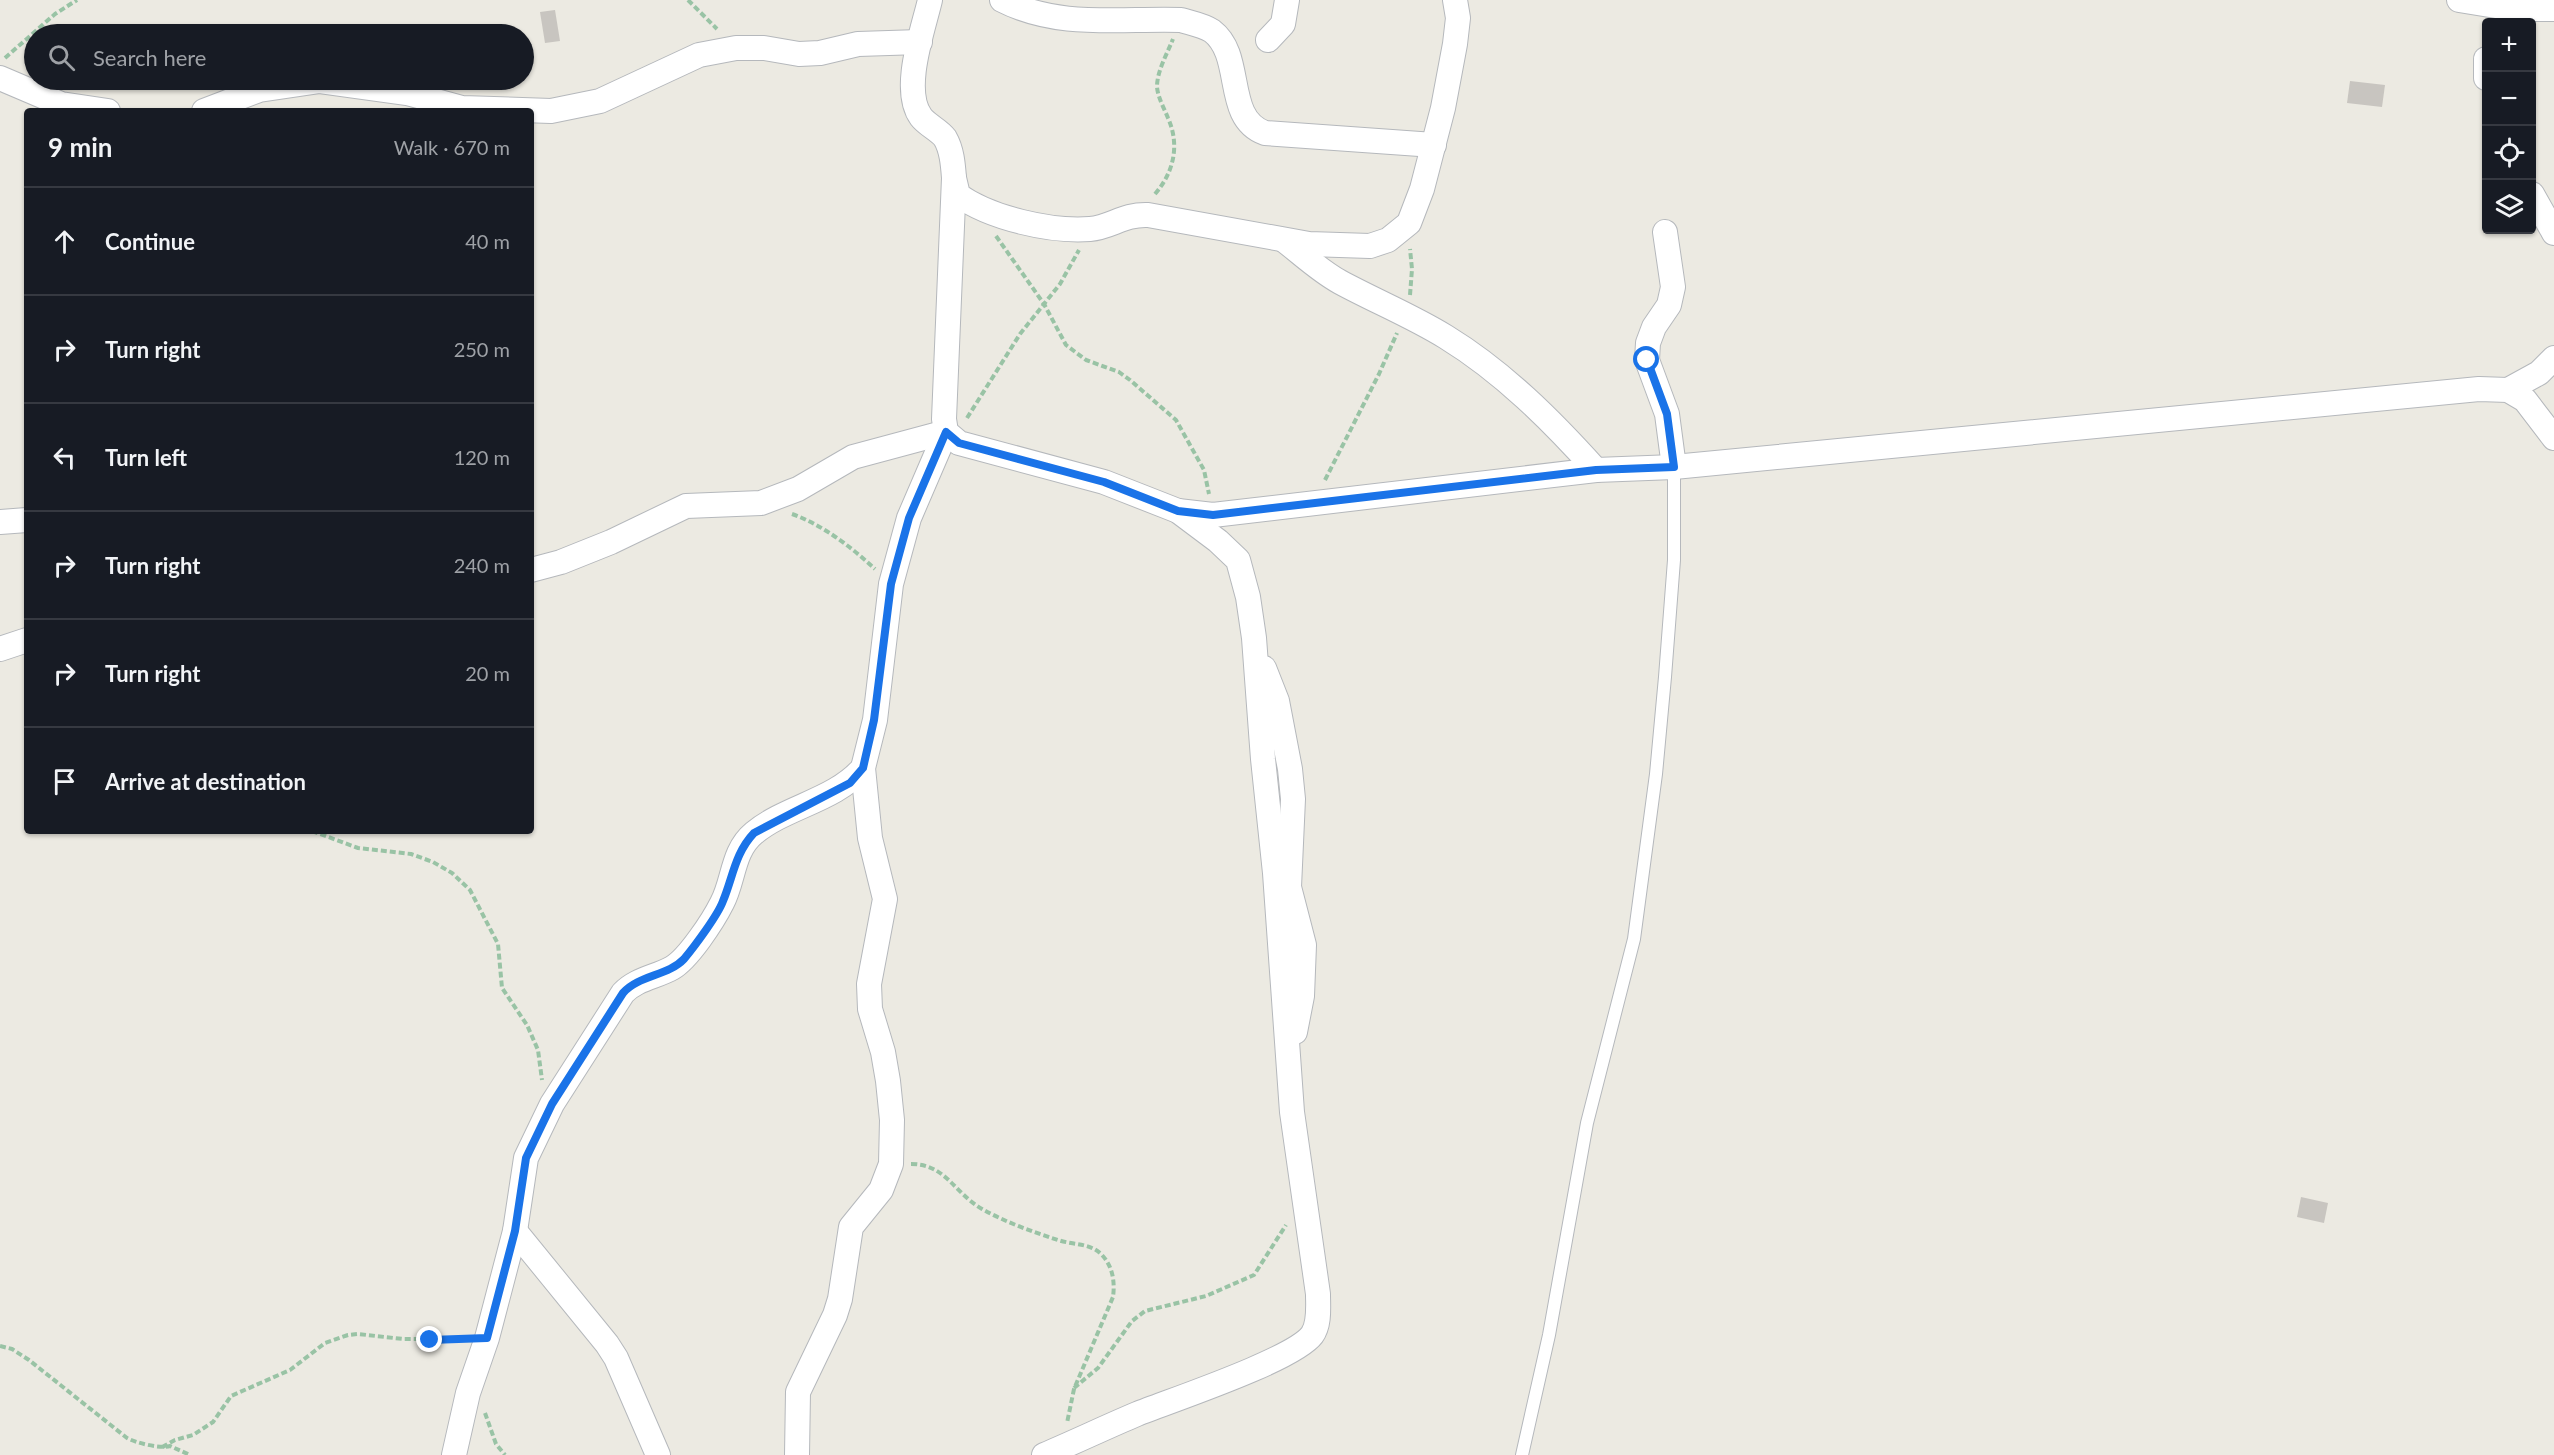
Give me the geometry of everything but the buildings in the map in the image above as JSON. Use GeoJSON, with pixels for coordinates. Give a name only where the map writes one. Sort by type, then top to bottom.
{"type":"FeatureCollection","features":[{"type":"Feature","properties":{"kind":"street"},"geometry":{"type":"LineString","coordinates":[[930,0],[914,66],[915,103],[921,116],[944,138],[952,157],[958,195],[974,206],[999,216],[1063,228],[1091,229],[1131,214],[1165,217],[1285,241],[1370,246],[1388,240],[1408,223],[1422,189],[1434,145],[1455,44],[1458,18],[1455,0]]}},
{"type":"Feature","properties":{"kind":"street"},"geometry":{"type":"LineString","coordinates":[[1002,0],[1013,6],[1070,20],[1181,20],[1212,31],[1225,47],[1245,118],[1256,129],[1265,132],[1434,145]]}},
{"type":"Feature","properties":{"kind":"street"},"geometry":{"type":"LineString","coordinates":[[1268,40],[1283,24],[1287,0]]}},
{"type":"Feature","properties":{"kind":"street"},"geometry":{"type":"LineString","coordinates":[[2459,0],[2509,16],[2554,9]]}},
{"type":"Feature","properties":{"kind":"street"},"geometry":{"type":"LineString","coordinates":[[534,110],[551,111],[600,101],[699,55],[736,48],[764,48],[799,54],[820,53],[858,44],[921,42]]}},
{"type":"Feature","properties":{"kind":"street"},"geometry":{"type":"LineString","coordinates":[[0,78],[24,88]]}},
{"type":"Feature","properties":{"kind":"street"},"geometry":{"type":"LineString","coordinates":[[28,90],[61,104],[88,108]]}},
{"type":"Feature","properties":{"kind":"street"},"geometry":{"type":"LineString","coordinates":[[212,108],[259,90]]}},
{"type":"Feature","properties":{"kind":"street"},"geometry":{"type":"LineString","coordinates":[[385,90],[407,93],[462,108]]}},
{"type":"Feature","properties":{"kind":"street"},"geometry":{"type":"LineString","coordinates":[[952,437],[944,419],[954,178]]}},
{"type":"Feature","properties":{"kind":"street"},"geometry":{"type":"LineString","coordinates":[[2536,201],[2554,233]]}},
{"type":"Feature","properties":{"kind":"street"},"geometry":{"type":"LineString","coordinates":[[1665,232],[1673,287],[1669,305],[1654,327],[1648,343],[1647,360],[1667,414],[1674,467]]}},
{"type":"Feature","properties":{"kind":"street"},"geometry":{"type":"LineString","coordinates":[[1285,241],[1320,270],[1405,313],[1448,338],[1518,390],[1555,424],[1596,470]]}},
{"type":"Feature","properties":{"kind":"street"},"geometry":{"type":"LineString","coordinates":[[2508,390],[2539,373],[2554,358]]}},
{"type":"Feature","properties":{"kind":"street"},"geometry":{"type":"LineString","coordinates":[[534,569],[561,562],[611,542],[686,506],[761,503],[798,489],[853,457],[952,437],[1104,482],[1178,511],[1213,515],[1596,470],[1674,467],[2479,389],[2508,390],[2525,400],[2554,438]]}},
{"type":"Feature","properties":{"kind":"street"},"geometry":{"type":"LineString","coordinates":[[797,1455],[798,1392],[835,1315],[840,1299],[851,1227],[881,1190],[891,1164],[892,1120],[888,1082],[883,1052],[870,1010],[869,984],[885,899],[870,838],[863,768],[874,720],[891,584],[909,518],[952,437]]}},
{"type":"Feature","properties":{"kind":"street"},"geometry":{"type":"LineString","coordinates":[[1178,511],[1218,541],[1238,560]]}},
{"type":"Feature","properties":{"kind":"street"},"geometry":{"type":"LineString","coordinates":[[1053,1451],[1260,1365],[1300,1346],[1313,1334],[1318,1318],[1318,1294],[1292,1112],[1290,1062],[1254,638],[1248,597],[1238,560],[1213,515]]}},
{"type":"Feature","properties":{"kind":"street"},"geometry":{"type":"LineString","coordinates":[[0,522],[24,520]]}},
{"type":"Feature","properties":{"kind":"street"},"geometry":{"type":"LineString","coordinates":[[0,649],[24,641]]}},
{"type":"Feature","properties":{"kind":"street"},"geometry":{"type":"LineString","coordinates":[[454,1455],[468,1393],[487,1338],[515,1231],[526,1158],[552,1104],[623,993],[634,984],[673,968],[689,951],[723,902],[731,873],[744,844],[754,833],[850,783],[863,768]]}},
{"type":"Feature","properties":{"kind":"street"},"geometry":{"type":"LineString","coordinates":[[515,1231],[616,1358],[658,1455]]}},
{"type":"Feature","properties":{"kind":"lane"},"geometry":{"type":"LineString","coordinates":[[1522,1455],[1549,1335],[1587,1123],[1634,939],[1640,904],[1665,677],[1674,560],[1674,467]]}},
{"type":"Feature","properties":{"kind":"path"},"geometry":{"type":"LineString","coordinates":[[42,24],[77,0]]}},
{"type":"Feature","properties":{"kind":"path"},"geometry":{"type":"LineString","coordinates":[[688,0],[736,48]]}},
{"type":"Feature","properties":{"kind":"path"},"geometry":{"type":"LineString","coordinates":[[1131,214],[1155,194],[1166,180],[1176,148],[1175,136],[1157,90],[1158,80],[1181,20]]}},
{"type":"Feature","properties":{"kind":"path"},"geometry":{"type":"LineString","coordinates":[[0,62],[24,40]]}},
{"type":"Feature","properties":{"kind":"path"},"geometry":{"type":"LineString","coordinates":[[1314,502],[1379,374],[1405,313],[1411,291],[1412,269],[1408,223]]}},
{"type":"Feature","properties":{"kind":"path"},"geometry":{"type":"LineString","coordinates":[[952,437],[1020,334],[1060,284],[1091,229]]}},
{"type":"Feature","properties":{"kind":"path"},"geometry":{"type":"LineString","coordinates":[[995,236],[1044,304],[1066,345],[1086,360],[1119,372],[1176,420],[1194,448],[1204,470],[1213,515]]}},
{"type":"Feature","properties":{"kind":"path"},"geometry":{"type":"LineString","coordinates":[[761,503],[806,519],[855,551],[891,584]]}},
{"type":"Feature","properties":{"kind":"path"},"geometry":{"type":"LineString","coordinates":[[320,834],[358,848],[411,854],[433,862],[452,873],[470,890],[498,944],[502,988],[527,1025],[538,1050],[542,1069],[544,1120]]}},
{"type":"Feature","properties":{"kind":"path"},"geometry":{"type":"LineString","coordinates":[[891,1164],[931,1166],[944,1174],[967,1198],[983,1209],[1059,1240],[1089,1246],[1102,1255],[1111,1269],[1115,1284],[1113,1297],[1074,1389],[1053,1451]]}},
{"type":"Feature","properties":{"kind":"path"},"geometry":{"type":"LineString","coordinates":[[1074,1389],[1098,1368],[1132,1321],[1145,1311],[1206,1296],[1254,1275],[1303,1200]]}},
{"type":"Feature","properties":{"kind":"path"},"geometry":{"type":"LineString","coordinates":[[165,1448],[164,1446],[175,1440],[193,1435],[213,1422],[231,1396],[290,1370],[325,1343],[348,1335],[430,1340],[487,1338]]}},
{"type":"Feature","properties":{"kind":"path"},"geometry":{"type":"LineString","coordinates":[[0,1346],[12,1349],[29,1360],[127,1438],[137,1443],[165,1448],[170,1446],[190,1455]]}},
{"type":"Feature","properties":{"kind":"path"},"geometry":{"type":"LineString","coordinates":[[468,1393],[485,1413],[496,1444],[505,1455]]}},
{"type":"Feature","properties":{"kind":"route"},"geometry":{"type":"LineString","coordinates":[[430,1340],[487,1338],[515,1231],[526,1158],[552,1104],[623,993],[634,984],[673,968],[683,959],[723,902],[731,873],[744,844],[754,833],[850,783],[863,768],[874,720],[891,584],[909,518],[946,432],[959,443],[977,449],[1104,482],[1178,511],[1213,515],[1596,470],[1674,467],[1667,414],[1662,395],[1647,360]]}}]}
